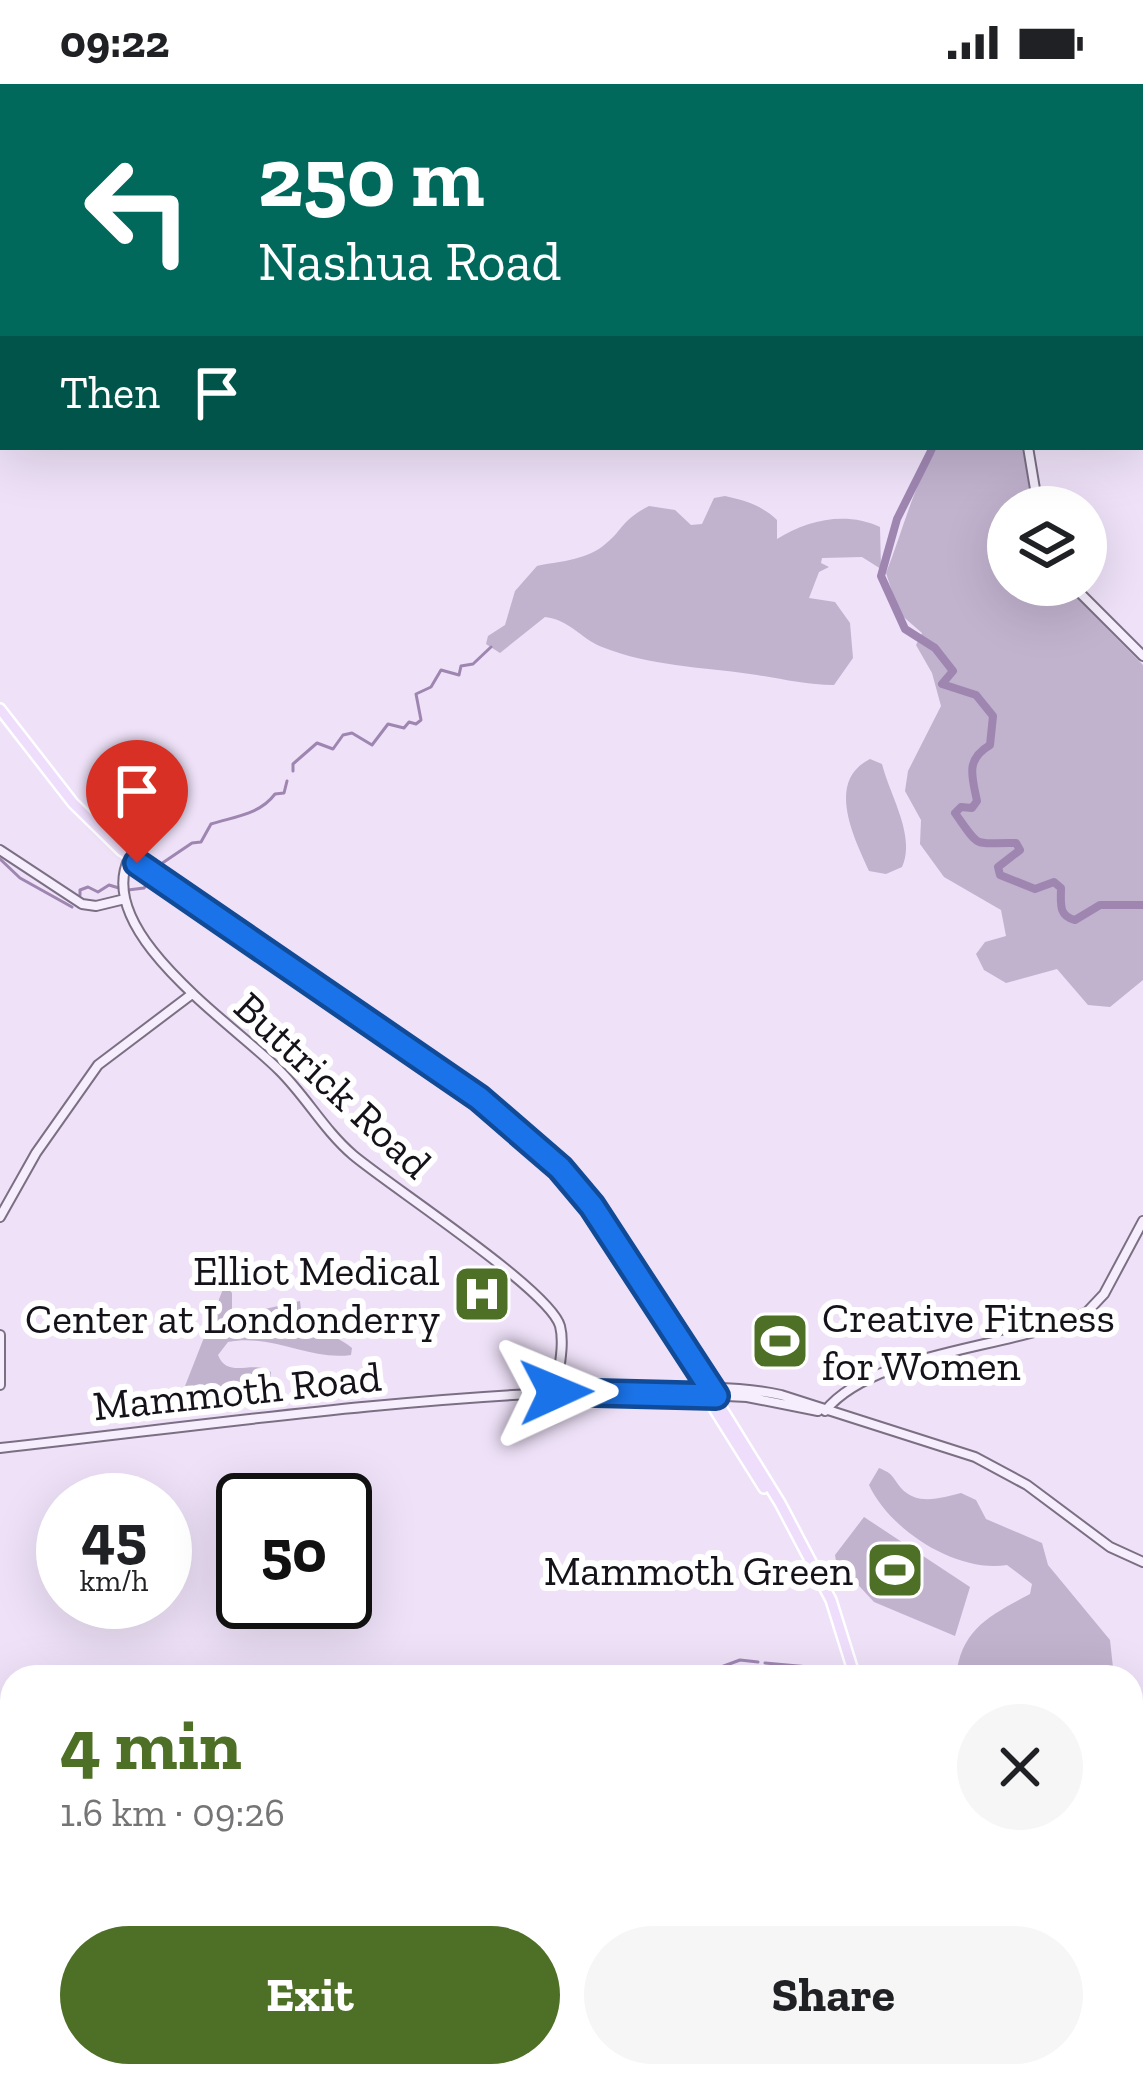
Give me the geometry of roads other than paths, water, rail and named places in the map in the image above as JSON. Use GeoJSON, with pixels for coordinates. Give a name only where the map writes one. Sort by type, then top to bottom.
{"type":"FeatureCollection","features":[{"type":"Feature","properties":{"kind":"main road"},"geometry":{"type":"LineString","coordinates":[[0,709],[73,802],[129,857],[460,1085],[551,1162],[592,1206],[782,1511],[831,1600],[851,1665]]}},
{"type":"Feature","properties":{"kind":"street"},"geometry":{"type":"LineString","coordinates":[[1028,450],[1034,486]]}},
{"type":"Feature","properties":{"kind":"street"},"geometry":{"type":"LineString","coordinates":[[1093,606],[1143,656]]}},
{"type":"Feature","properties":{"kind":"street"},"geometry":{"type":"LineString","coordinates":[[0,850],[82,904],[124,899],[121,877],[129,857]]}},
{"type":"Feature","properties":{"kind":"street","name":"Buttrick Road"},"geometry":{"type":"LineString","coordinates":[[124,899],[146,939],[192,994],[278,1068],[341,1145],[511,1271],[543,1302],[560,1327],[556,1392]]}},
{"type":"Feature","properties":{"kind":"street"},"geometry":{"type":"LineString","coordinates":[[0,1217],[36,1153],[98,1065],[192,994]]}},
{"type":"Feature","properties":{"kind":"street"},"geometry":{"type":"LineString","coordinates":[[825,1411],[846,1393],[894,1371],[1087,1312],[1103,1294],[1143,1221]]}},
{"type":"Feature","properties":{"kind":"street"},"geometry":{"type":"LineString","coordinates":[[0,1334],[0,1385]]}},
{"type":"Feature","properties":{"kind":"street","name":"Mammoth Road"},"geometry":{"type":"LineString","coordinates":[[0,1448],[460,1397],[708,1391],[825,1411],[975,1456],[1040,1493],[1110,1546],[1143,1562]]}},
{"type":"Feature","properties":{"kind":"waterway"},"geometry":{"type":"LineString","coordinates":[[932,450],[897,519],[881,576],[905,629],[935,648],[953,671],[942,684],[976,695],[993,716],[990,745],[972,769],[977,801],[972,808],[961,807],[955,813],[979,842],[1016,843],[1020,850],[998,867],[1000,875],[1035,889],[1054,882],[1061,888],[1062,908],[1070,918],[1075,920],[1100,905],[1143,905]]}},
{"type":"Feature","properties":{"kind":"waterway"},"geometry":{"type":"LineString","coordinates":[[293,771],[293,764],[317,743],[333,749],[343,735],[352,733],[372,745],[388,724],[404,728],[409,722],[416,724],[421,720],[416,694],[431,687],[441,670],[459,675],[461,666],[473,664],[491,647]]}},
{"type":"Feature","properties":{"kind":"waterway"},"geometry":{"type":"LineString","coordinates":[[155,868],[201,842],[211,824],[255,810],[275,794],[284,793],[287,781]]}},
{"type":"Feature","properties":{"kind":"waterway"},"geometry":{"type":"LineString","coordinates":[[0,859],[20,878],[72,907]]}},
{"type":"Feature","properties":{"kind":"waterway"},"geometry":{"type":"LineString","coordinates":[[128,890],[148,883]]}},
{"type":"Feature","properties":{"kind":"waterway"},"geometry":{"type":"LineString","coordinates":[[80,895],[88,887],[98,892],[109,885],[119,888]]}},
{"type":"Feature","properties":{"kind":"waterway"},"geometry":{"type":"LineString","coordinates":[[726,1665],[740,1660],[758,1662]]}},
{"type":"Feature","properties":{"kind":"waterway"},"geometry":{"type":"LineString","coordinates":[[765,1663],[787,1665]]}},
{"type":"Feature","properties":{"kind":"place","name":"Elliot Medical Center at Londonderry"},"geometry":{"type":"Point","coordinates":[482,1294]}},
{"type":"Feature","properties":{"kind":"place","name":"Creative Fitness for Women"},"geometry":{"type":"Point","coordinates":[780,1341]}},
{"type":"Feature","properties":{"kind":"place","name":"Mammoth Green"},"geometry":{"type":"Point","coordinates":[895,1570]}}]}
